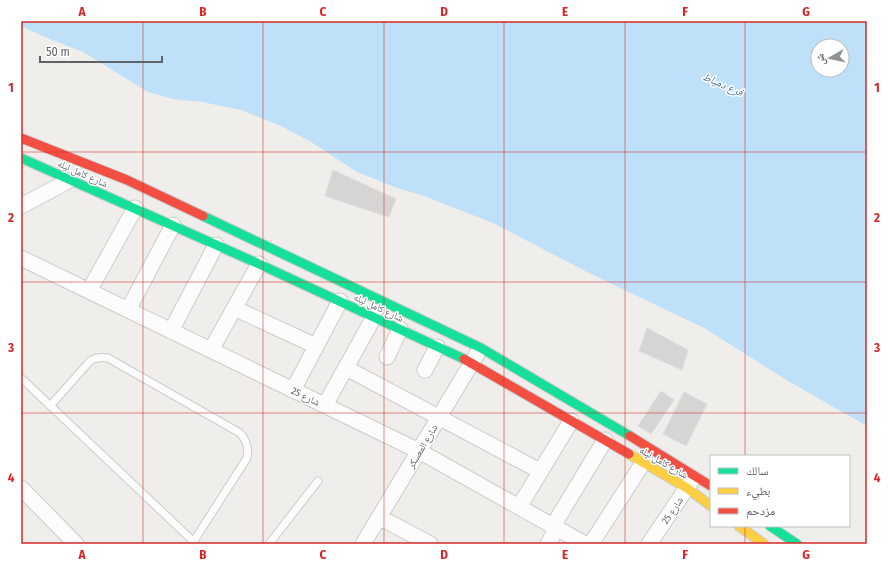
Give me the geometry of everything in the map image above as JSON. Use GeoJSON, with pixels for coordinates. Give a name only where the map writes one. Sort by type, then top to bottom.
{"type":"FeatureCollection","features":[{"type":"Feature","properties":{"kind":"street","name":"شارع كامل ليله"},"geometry":{"type":"LineString","coordinates":[[21,138],[127,180],[481,348],[710,485]]}},
{"type":"Feature","properties":{"kind":"street","name":"شارع كامل ليله"},"geometry":{"type":"LineString","coordinates":[[21,158],[259,264],[472,363],[687,488],[710,505]]}},
{"type":"Feature","properties":{"kind":"street"},"geometry":{"type":"LineString","coordinates":[[21,206],[70,180]]}},
{"type":"Feature","properties":{"kind":"street"},"geometry":{"type":"LineString","coordinates":[[90,291],[135,208]]}},
{"type":"Feature","properties":{"kind":"street"},"geometry":{"type":"LineString","coordinates":[[128,310],[173,225]]}},
{"type":"Feature","properties":{"kind":"street"},"geometry":{"type":"LineString","coordinates":[[171,331],[216,245]]}},
{"type":"Feature","properties":{"kind":"street","name":"شارع 25"},"geometry":{"type":"LineString","coordinates":[[21,258],[419,451],[585,544]]}},
{"type":"Feature","properties":{"kind":"street"},"geometry":{"type":"LineString","coordinates":[[211,350],[259,264]]}},
{"type":"Feature","properties":{"kind":"street"},"geometry":{"type":"LineString","coordinates":[[293,390],[340,301]]}},
{"type":"Feature","properties":{"kind":"street"},"geometry":{"type":"LineString","coordinates":[[234,308],[316,346]]}},
{"type":"Feature","properties":{"kind":"street"},"geometry":{"type":"LineString","coordinates":[[325,405],[374,317]]}},
{"type":"Feature","properties":{"kind":"street"},"geometry":{"type":"LineString","coordinates":[[386,357],[400,329]]}},
{"type":"Feature","properties":{"kind":"street"},"geometry":{"type":"LineString","coordinates":[[425,370],[437,347]]}},
{"type":"Feature","properties":{"kind":"street","name":"شارع المعسكر"},"geometry":{"type":"LineString","coordinates":[[363,544],[481,348]]}},
{"type":"Feature","properties":{"kind":"street"},"geometry":{"type":"LineString","coordinates":[[346,368],[540,472]]}},
{"type":"Feature","properties":{"kind":"street"},"geometry":{"type":"LineString","coordinates":[[520,507],[571,421]]}},
{"type":"Feature","properties":{"kind":"street"},"geometry":{"type":"LineString","coordinates":[[548,544],[555,527],[605,440]]}},
{"type":"Feature","properties":{"kind":"street"},"geometry":{"type":"LineString","coordinates":[[591,544],[643,463]]}},
{"type":"Feature","properties":{"kind":"street","name":"شارع 25"},"geometry":{"type":"LineString","coordinates":[[649,544],[696,476]]}},
{"type":"Feature","properties":{"kind":"street"},"geometry":{"type":"LineString","coordinates":[[21,488],[76,544]]}},
{"type":"Feature","properties":{"kind":"street"},"geometry":{"type":"LineString","coordinates":[[379,518],[430,544]]}},
{"type":"Feature","properties":{"kind":"street"},"geometry":{"type":"LineString","coordinates":[[740,527],[764,544]]}},
{"type":"Feature","properties":{"kind":"street"},"geometry":{"type":"LineString","coordinates":[[774,534],[797,544]]}},
{"type":"Feature","properties":{"kind":"lane"},"geometry":{"type":"LineString","coordinates":[[21,378],[50,406],[193,543],[247,458],[247,444],[240,434],[108,358],[94,358],[90,361],[50,406]]}},
{"type":"Feature","properties":{"kind":"lane"},"geometry":{"type":"LineString","coordinates":[[269,544],[318,481]]}},
{"type":"Feature","properties":{"kind":"water","name":"فرع دمياط"},"geometry":{"type":"Polygon","coordinates":[[[21,21],[867,21],[867,426],[788,381],[704,328],[587,272],[493,223],[357,172],[311,142],[281,126],[241,110],[202,102],[173,99],[148,92],[83,52],[21,26],[21,21]]]}},
{"type":"Feature","properties":{"kind":"building"},"geometry":{"type":"Polygon","coordinates":[[[333,170],[396,199],[389,217],[325,196],[333,170]]]}},
{"type":"Feature","properties":{"kind":"building"},"geometry":{"type":"Polygon","coordinates":[[[647,328],[688,350],[682,370],[639,351],[647,328]]]}},
{"type":"Feature","properties":{"kind":"building"},"geometry":{"type":"Polygon","coordinates":[[[661,391],[674,400],[651,434],[638,426],[661,391]]]}},
{"type":"Feature","properties":{"kind":"building"},"geometry":{"type":"Polygon","coordinates":[[[684,392],[707,404],[686,446],[663,434],[684,392]]]}},
{"type":"Feature","properties":{"kind":"traffic: fast"},"geometry":{"type":"LineString","coordinates":[[21,158],[259,264],[464,359]]}},
{"type":"Feature","properties":{"kind":"traffic: fast"},"geometry":{"type":"LineString","coordinates":[[203,216],[481,348],[630,436]]}},
{"type":"Feature","properties":{"kind":"traffic: fast"},"geometry":{"type":"LineString","coordinates":[[772,527],[797,544]]}},
{"type":"Feature","properties":{"kind":"traffic: slow"},"geometry":{"type":"LineString","coordinates":[[629,454],[687,488],[710,505]]}},
{"type":"Feature","properties":{"kind":"traffic: slow"},"geometry":{"type":"LineString","coordinates":[[740,527],[764,544]]}},
{"type":"Feature","properties":{"kind":"traffic: jam"},"geometry":{"type":"LineString","coordinates":[[21,138],[127,180],[203,216]]}},
{"type":"Feature","properties":{"kind":"traffic: jam"},"geometry":{"type":"LineString","coordinates":[[464,359],[629,454]]}},
{"type":"Feature","properties":{"kind":"traffic: jam"},"geometry":{"type":"LineString","coordinates":[[630,436],[710,485]]}}]}
